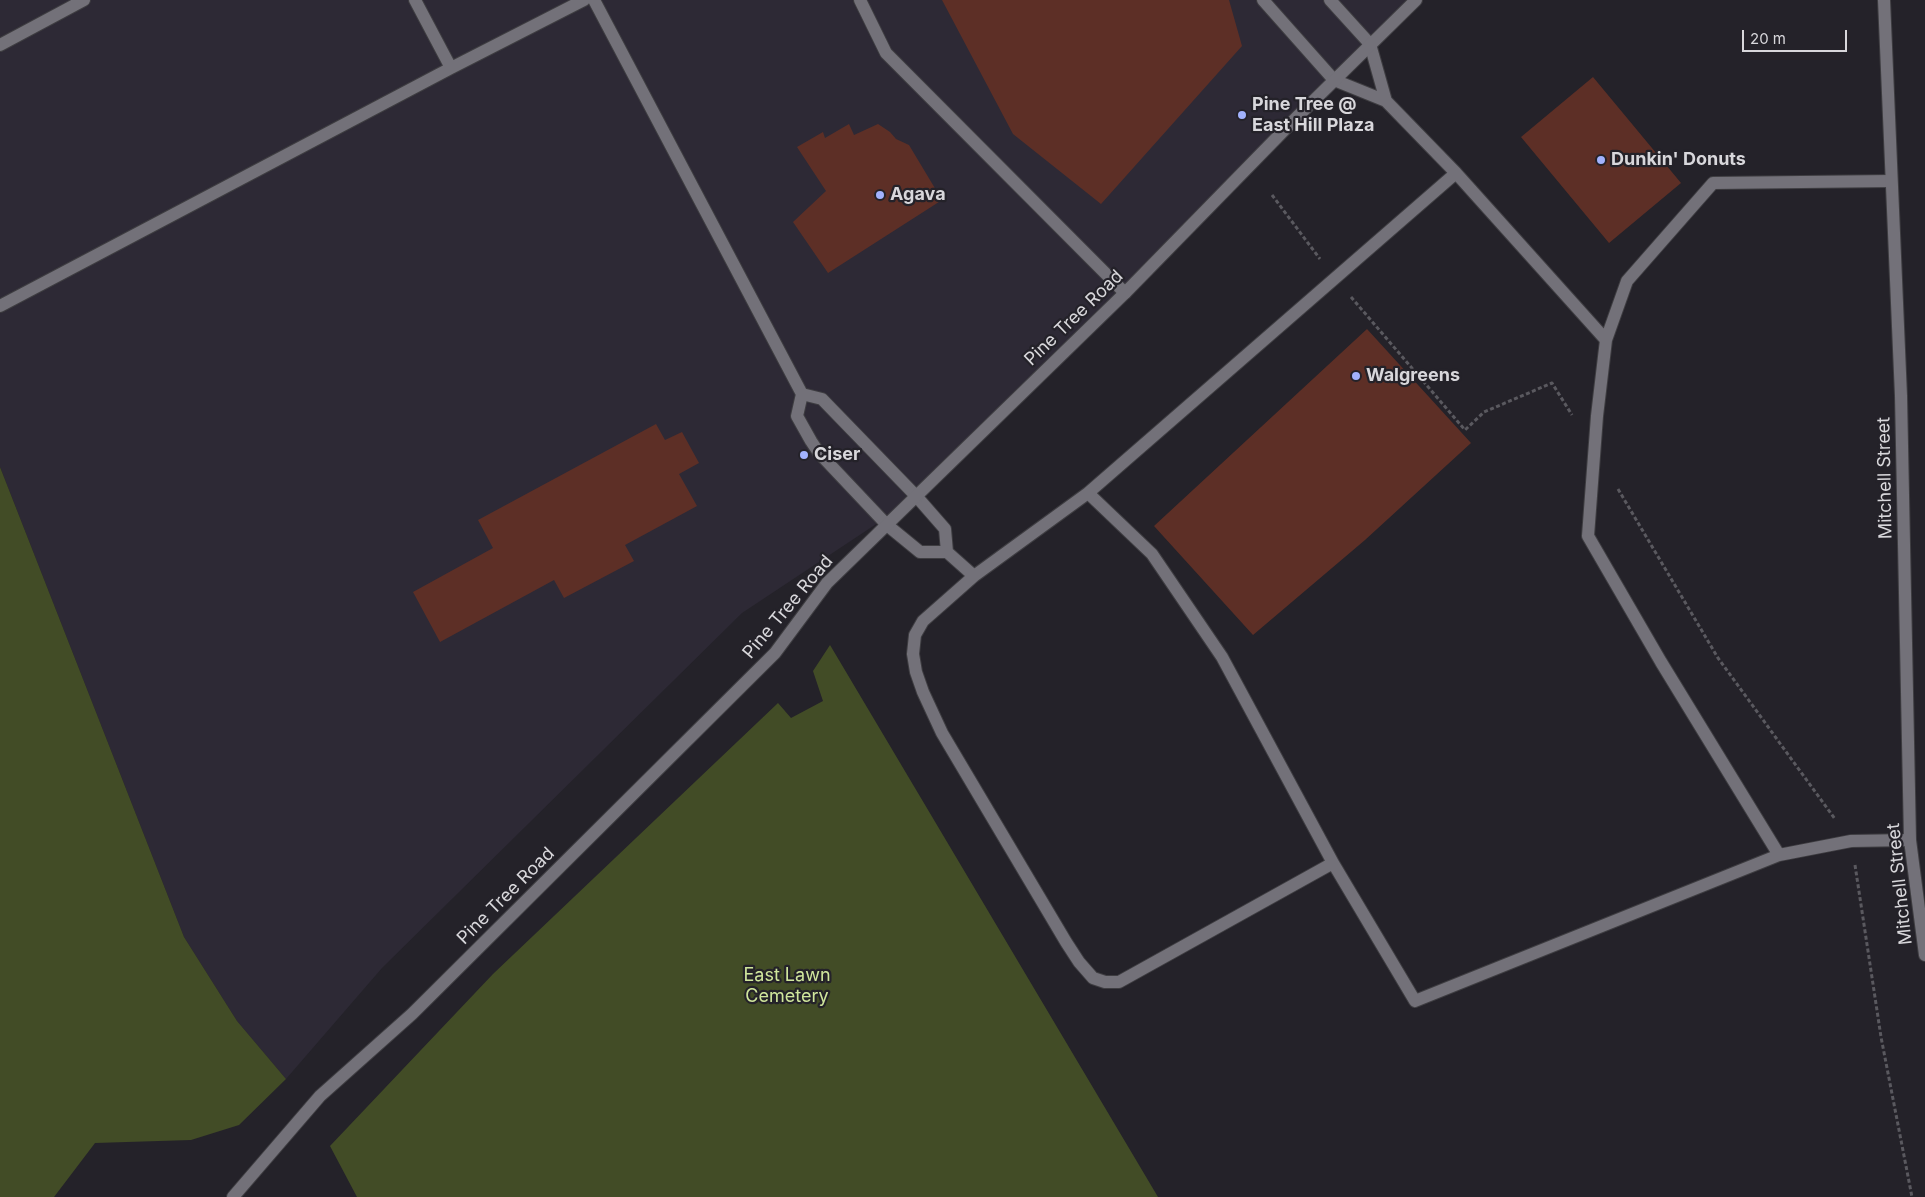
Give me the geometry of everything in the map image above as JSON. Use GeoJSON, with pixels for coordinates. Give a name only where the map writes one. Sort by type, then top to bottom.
{"type":"FeatureCollection","features":[{"type":"Feature","properties":{"kind":"street"},"geometry":{"type":"LineString","coordinates":[[0,45],[84,0]]}},
{"type":"Feature","properties":{"kind":"street"},"geometry":{"type":"LineString","coordinates":[[414,0],[451,68]]}},
{"type":"Feature","properties":{"kind":"street"},"geometry":{"type":"LineString","coordinates":[[0,306],[584,0]]}},
{"type":"Feature","properties":{"kind":"street"},"geometry":{"type":"LineString","coordinates":[[594,0],[802,394],[797,416],[811,441],[819,453],[887,525],[920,552],[947,552],[974,576]]}},
{"type":"Feature","properties":{"kind":"street"},"geometry":{"type":"LineString","coordinates":[[860,0],[886,53],[1125,293]]}},
{"type":"Feature","properties":{"kind":"street"},"geometry":{"type":"LineString","coordinates":[[1263,0],[1334,80],[1386,102],[1456,173],[1606,340]]}},
{"type":"Feature","properties":{"kind":"street"},"geometry":{"type":"LineString","coordinates":[[1330,0],[1370,44],[1386,102]]}},
{"type":"Feature","properties":{"kind":"street","name":"Pine Tree Road"},"geometry":{"type":"LineString","coordinates":[[232,1197],[320,1096],[412,1014],[775,653],[827,583],[1125,293],[1334,80],[1416,0]]}},
{"type":"Feature","properties":{"kind":"street","name":"Mitchell Street"},"geometry":{"type":"LineString","coordinates":[[1884,0],[1901,396],[1910,840],[1925,955]]}},
{"type":"Feature","properties":{"kind":"street"},"geometry":{"type":"LineString","coordinates":[[1333,863],[1119,982],[1105,982],[1093,978],[1079,962],[1066,942],[942,733],[916,672],[913,654],[915,635],[923,621],[974,576],[1088,493],[1456,173]]}},
{"type":"Feature","properties":{"kind":"street"},"geometry":{"type":"LineString","coordinates":[[1779,855],[1661,662],[1588,536],[1597,416],[1606,340],[1627,281],[1713,183],[1891,181]]}},
{"type":"Feature","properties":{"kind":"street"},"geometry":{"type":"LineString","coordinates":[[802,394],[822,399],[917,497],[945,529],[947,552]]}},
{"type":"Feature","properties":{"kind":"street"},"geometry":{"type":"LineString","coordinates":[[1088,493],[1152,554],[1222,657],[1333,863],[1416,1001],[1779,855],[1851,841],[1910,840]]}},
{"type":"Feature","properties":{"kind":"shaded area"},"geometry":{"type":"Polygon","coordinates":[[[0,0],[1416,0],[917,497],[742,613],[382,968],[286,1079],[237,1021],[184,937],[0,467],[0,0]]]}},
{"type":"Feature","properties":{"kind":"green space"},"geometry":{"type":"Polygon","coordinates":[[[0,467],[184,937],[237,1021],[286,1079],[239,1125],[191,1140],[95,1143],[54,1197],[0,1197],[0,467]]]}},
{"type":"Feature","properties":{"kind":"green space","name":"East Lawn Cemetery"},"geometry":{"type":"Polygon","coordinates":[[[830,645],[1158,1197],[357,1197],[330,1146],[493,974],[778,703],[791,718],[823,701],[813,671],[830,645]]]}},
{"type":"Feature","properties":{"kind":"building"},"geometry":{"type":"Polygon","coordinates":[[[942,0],[1229,0],[1242,46],[1101,204],[1013,134],[942,0]]]}},
{"type":"Feature","properties":{"kind":"building","name":"Dunkin' Donuts"},"geometry":{"type":"Polygon","coordinates":[[[1593,77],[1681,183],[1609,243],[1521,137],[1593,77]]]}},
{"type":"Feature","properties":{"kind":"building","name":"Agava"},"geometry":{"type":"Polygon","coordinates":[[[849,124],[854,135],[878,124],[890,132],[896,139],[909,145],[942,200],[828,273],[793,222],[826,191],[797,147],[823,132],[825,138],[849,124]]]}},
{"type":"Feature","properties":{"kind":"building"},"geometry":{"type":"Polygon","coordinates":[[[1367,329],[1471,443],[1365,540],[1253,635],[1154,526],[1367,329]]]}},
{"type":"Feature","properties":{"kind":"building"},"geometry":{"type":"Polygon","coordinates":[[[656,424],[665,440],[682,432],[699,463],[679,474],[697,506],[625,545],[634,561],[564,598],[554,580],[440,642],[413,592],[493,548],[478,520],[656,424]]]}},
{"type":"Feature","properties":{"kind":"place","name":"Pine Tree @ East Hill Plaza"},"geometry":{"type":"Point","coordinates":[1242,115]}},
{"type":"Feature","properties":{"kind":"place","name":"Dunkin' Donuts"},"geometry":{"type":"Point","coordinates":[1601,160]}},
{"type":"Feature","properties":{"kind":"place","name":"Agava"},"geometry":{"type":"Point","coordinates":[880,195]}},
{"type":"Feature","properties":{"kind":"place","name":"Walgreens"},"geometry":{"type":"Point","coordinates":[1356,376]}},
{"type":"Feature","properties":{"kind":"place","name":"Ciser"},"geometry":{"type":"Point","coordinates":[804,455]}}]}
